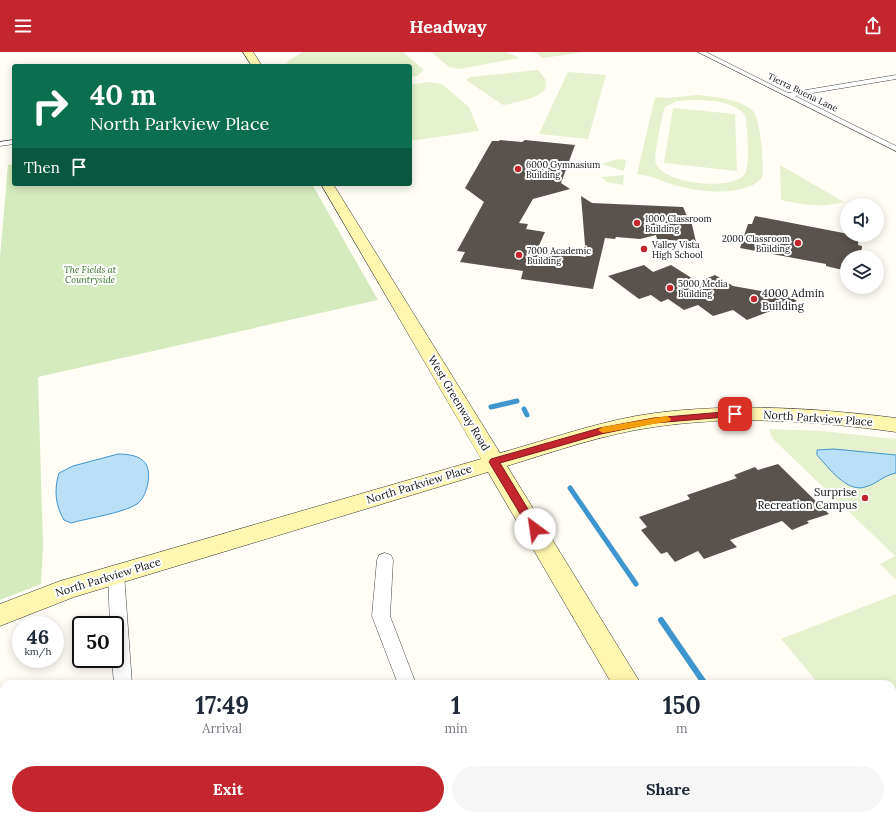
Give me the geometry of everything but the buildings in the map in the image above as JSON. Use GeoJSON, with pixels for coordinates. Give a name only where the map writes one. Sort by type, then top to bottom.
{"type":"FeatureCollection","features":[{"type":"Feature","properties":{"kind":"main road"},"geometry":{"type":"LineString","coordinates":[[248,52],[256,64]]}},
{"type":"Feature","properties":{"kind":"main road","name":"West Greenway Road"},"geometry":{"type":"LineString","coordinates":[[328,186],[625,680]]}},
{"type":"Feature","properties":{"kind":"main road","name":"North Parkview Place"},"geometry":{"type":"LineString","coordinates":[[0,615],[69,588],[600,431],[661,420],[735,414],[788,414],[844,418],[896,425]]}},
{"type":"Feature","properties":{"kind":"street","name":"Tierra Buena Lane"},"geometry":{"type":"LineString","coordinates":[[701,52],[896,149]]}},
{"type":"Feature","properties":{"kind":"street"},"geometry":{"type":"LineString","coordinates":[[787,95],[896,77]]}},
{"type":"Feature","properties":{"kind":"street"},"geometry":{"type":"LineString","coordinates":[[0,144],[12,142]]}},
{"type":"Feature","properties":{"kind":"street"},"geometry":{"type":"LineString","coordinates":[[385,560],[381,616],[405,680]]}},
{"type":"Feature","properties":{"kind":"street"},"geometry":{"type":"LineString","coordinates":[[116,574],[123,680]]}},
{"type":"Feature","properties":{"kind":"green space"},"geometry":{"type":"Polygon","coordinates":[[[303,52],[403,52],[424,70],[417,76],[412,77],[412,64],[286,64],[303,52]]]}},
{"type":"Feature","properties":{"kind":"green space"},"geometry":{"type":"Polygon","coordinates":[[[431,52],[506,52],[520,58],[459,69],[449,67],[431,52]]]}},
{"type":"Feature","properties":{"kind":"green space"},"geometry":{"type":"Polygon","coordinates":[[[534,52],[584,52],[543,58],[534,52]]]}},
{"type":"Feature","properties":{"kind":"green space"},"geometry":{"type":"Polygon","coordinates":[[[538,70],[546,80],[545,89],[542,92],[526,100],[503,105],[466,80],[470,77],[538,70]]]}},
{"type":"Feature","properties":{"kind":"green space"},"geometry":{"type":"Polygon","coordinates":[[[568,72],[606,75],[588,139],[539,134],[568,72]]]}},
{"type":"Feature","properties":{"kind":"green space"},"geometry":{"type":"Polygon","coordinates":[[[428,82],[442,84],[469,107],[479,131],[412,141],[412,85],[428,82]]]}},
{"type":"Feature","properties":{"kind":"green space"},"geometry":{"type":"Polygon","coordinates":[[[698,95],[720,98],[735,101],[753,111],[756,115],[758,123],[761,143],[763,172],[761,179],[753,185],[744,188],[716,192],[687,188],[637,174],[655,97],[667,98],[698,95]],[[677,101],[665,107],[657,145],[655,160],[656,164],[662,171],[672,176],[698,183],[726,183],[737,180],[744,175],[746,171],[748,156],[745,115],[740,110],[728,104],[714,101],[677,101]]]}},
{"type":"Feature","properties":{"kind":"green space"},"geometry":{"type":"Polygon","coordinates":[[[673,108],[735,114],[737,171],[664,163],[673,108]]]}},
{"type":"Feature","properties":{"kind":"green space"},"geometry":{"type":"Polygon","coordinates":[[[618,159],[626,160],[624,171],[601,164],[618,159]]]}},
{"type":"Feature","properties":{"kind":"green space","name":"The Fields at Countryside"},"geometry":{"type":"Polygon","coordinates":[[[12,164],[12,186],[313,186],[378,300],[38,377],[43,546],[41,584],[0,600],[0,257],[8,165],[12,164]]]}},
{"type":"Feature","properties":{"kind":"green space"},"geometry":{"type":"Polygon","coordinates":[[[780,165],[840,200],[840,203],[812,205],[781,200],[780,165]]]}},
{"type":"Feature","properties":{"kind":"green space"},"geometry":{"type":"Polygon","coordinates":[[[624,175],[623,185],[607,182],[601,177],[624,175]]]}},
{"type":"Feature","properties":{"kind":"green space","name":"Surprise Recreation Campus"},"geometry":{"type":"Polygon","coordinates":[[[769,429],[822,431],[896,439],[896,580],[880,564],[895,556],[772,438],[769,429]]]}},
{"type":"Feature","properties":{"kind":"green space"},"geometry":{"type":"Polygon","coordinates":[[[896,594],[896,680],[816,680],[781,639],[896,594]]]}},
{"type":"Feature","properties":{"kind":"water"},"geometry":{"type":"Polygon","coordinates":[[[834,449],[896,455],[896,473],[865,487],[858,488],[851,486],[838,478],[817,455],[817,450],[834,449]]]}},
{"type":"Feature","properties":{"kind":"water"},"geometry":{"type":"Polygon","coordinates":[[[118,454],[137,457],[146,464],[148,468],[148,485],[141,501],[131,507],[106,515],[71,523],[64,520],[56,497],[56,485],[59,473],[73,466],[118,454]]]}},
{"type":"Feature","properties":{"kind":"waterway"},"geometry":{"type":"LineString","coordinates":[[491,407],[517,401]]}},
{"type":"Feature","properties":{"kind":"waterway"},"geometry":{"type":"LineString","coordinates":[[524,409],[527,415]]}},
{"type":"Feature","properties":{"kind":"waterway"},"geometry":{"type":"LineString","coordinates":[[570,488],[636,584]]}},
{"type":"Feature","properties":{"kind":"waterway"},"geometry":{"type":"LineString","coordinates":[[661,620],[702,680]]}},
{"type":"Feature","properties":{"kind":"slow traffic"},"geometry":{"type":"LineString","coordinates":[[603,430],[654,420],[667,419]]}},
{"type":"Feature","properties":{"kind":"place","name":"6000 Gymnasium Building"},"geometry":{"type":"Point","coordinates":[518,169]}},
{"type":"Feature","properties":{"kind":"place","name":"1000 Classroom Building"},"geometry":{"type":"Point","coordinates":[637,223]}},
{"type":"Feature","properties":{"kind":"place","name":"2000 Classroom Building"},"geometry":{"type":"Point","coordinates":[798,243]}},
{"type":"Feature","properties":{"kind":"place","name":"Valley Vista High School"},"geometry":{"type":"Point","coordinates":[644,249]}},
{"type":"Feature","properties":{"kind":"place","name":"7000 Academic Building"},"geometry":{"type":"Point","coordinates":[519,255]}},
{"type":"Feature","properties":{"kind":"place","name":"5000 Media Building"},"geometry":{"type":"Point","coordinates":[670,288]}},
{"type":"Feature","properties":{"kind":"place","name":"4000 Admin Building"},"geometry":{"type":"Point","coordinates":[754,299]}},
{"type":"Feature","properties":{"kind":"place","name":"Surprise Recreation Campus"},"geometry":{"type":"Point","coordinates":[865,498]}},
{"type":"Feature","properties":{"kind":"route"},"geometry":{"type":"LineString","coordinates":[[535,529],[494,462],[600,431],[654,420],[735,414]]}}]}
